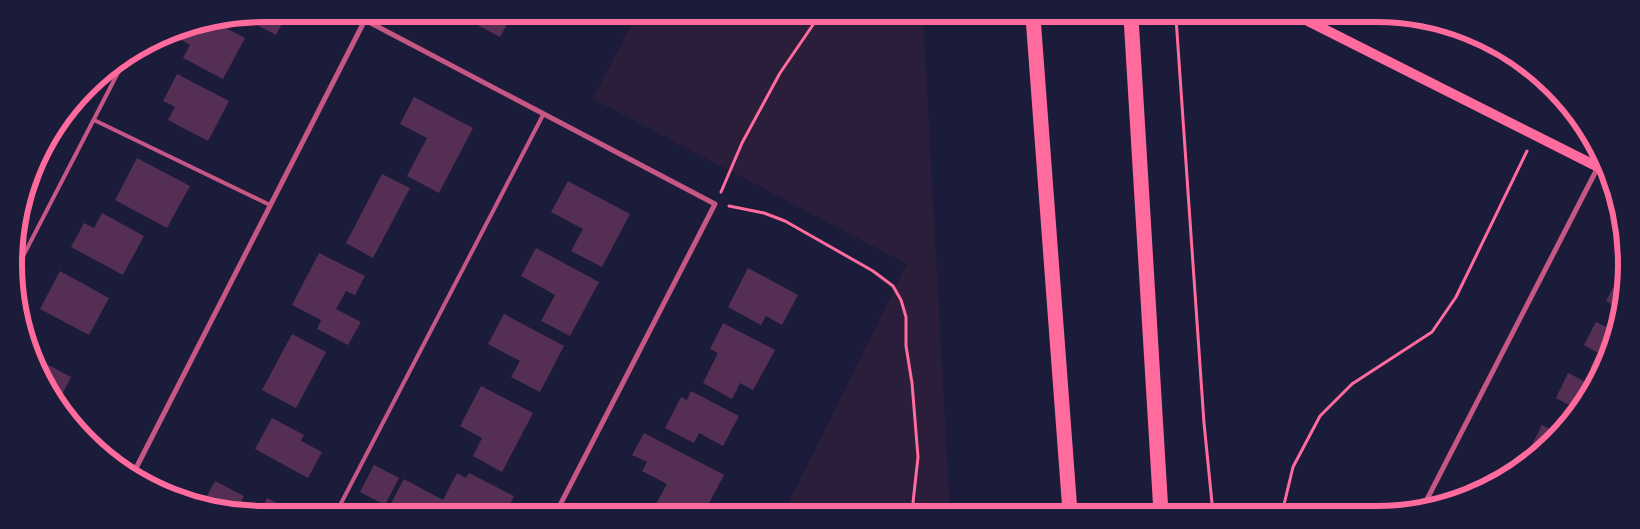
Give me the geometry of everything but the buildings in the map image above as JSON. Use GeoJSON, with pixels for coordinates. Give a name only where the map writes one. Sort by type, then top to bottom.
{"type":"FeatureCollection","features":[{"type":"Feature","properties":{"kind":"highway"},"geometry":{"type":"LineString","coordinates":[[1033,22],[1070,507]]}},
{"type":"Feature","properties":{"kind":"highway"},"geometry":{"type":"LineString","coordinates":[[1131,22],[1161,507]]}},
{"type":"Feature","properties":{"kind":"highway"},"geometry":{"type":"LineString","coordinates":[[1158,460],[1164,507]]}},
{"type":"Feature","properties":{"kind":"main road"},"geometry":{"type":"LineString","coordinates":[[1310,22],[1597,166]]}},
{"type":"Feature","properties":{"kind":"street"},"geometry":{"type":"LineString","coordinates":[[135,469],[364,22]]}},
{"type":"Feature","properties":{"kind":"street"},"geometry":{"type":"LineString","coordinates":[[369,22],[716,204],[559,507]]}},
{"type":"Feature","properties":{"kind":"street"},"geometry":{"type":"LineString","coordinates":[[1426,501],[1599,171]]}},
{"type":"Feature","properties":{"kind":"lane"},"geometry":{"type":"LineString","coordinates":[[22,257],[118,72]]}},
{"type":"Feature","properties":{"kind":"lane"},"geometry":{"type":"LineString","coordinates":[[339,507],[543,115]]}},
{"type":"Feature","properties":{"kind":"lane"},"geometry":{"type":"LineString","coordinates":[[94,120],[270,205]]}},
{"type":"Feature","properties":{"kind":"path"},"geometry":{"type":"LineString","coordinates":[[815,22],[780,72],[742,143],[716,204],[764,213],[785,221],[873,271],[893,286],[901,300],[906,317],[906,346],[912,383],[918,456],[913,507]]}},
{"type":"Feature","properties":{"kind":"path"},"geometry":{"type":"LineString","coordinates":[[1176,22],[1212,507]]}},
{"type":"Feature","properties":{"kind":"path"},"geometry":{"type":"LineString","coordinates":[[1283,507],[1293,467],[1320,416],[1352,384],[1432,332],[1456,297],[1535,135]]}},
{"type":"Feature","properties":{"kind":"shaded area"},"geometry":{"type":"Polygon","coordinates":[[[632,22],[923,22],[950,507],[786,507],[907,264],[593,99],[632,22]]]}}]}
